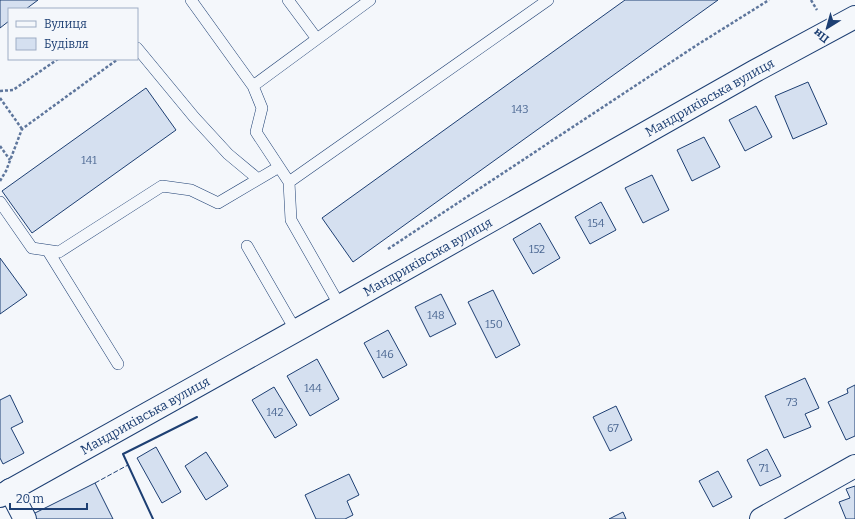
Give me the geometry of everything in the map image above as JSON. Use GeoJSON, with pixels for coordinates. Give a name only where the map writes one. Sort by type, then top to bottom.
{"type":"FeatureCollection","features":[{"type":"Feature","properties":{"kind":"street","name":"Мандриківська вулиця"},"geometry":{"type":"LineString","coordinates":[[5,493],[340,306],[755,71],[855,17]]}},
{"type":"Feature","properties":{"kind":"street"},"geometry":{"type":"LineString","coordinates":[[761,519],[855,466]]}},
{"type":"Feature","properties":{"kind":"street"},"geometry":{"type":"LineString","coordinates":[[5,493],[24,519]]}},
{"type":"Feature","properties":{"kind":"lane"},"geometry":{"type":"LineString","coordinates":[[191,0],[253,86],[262,108],[256,132],[289,182],[291,220],[340,306]]}},
{"type":"Feature","properties":{"kind":"lane"},"geometry":{"type":"LineString","coordinates":[[288,0],[317,39]]}},
{"type":"Feature","properties":{"kind":"lane"},"geometry":{"type":"LineString","coordinates":[[253,86],[370,0]]}},
{"type":"Feature","properties":{"kind":"lane"},"geometry":{"type":"LineString","coordinates":[[289,182],[548,0]]}},
{"type":"Feature","properties":{"kind":"lane"},"geometry":{"type":"LineString","coordinates":[[138,49],[194,117],[228,154],[258,180]]}},
{"type":"Feature","properties":{"kind":"lane"},"geometry":{"type":"LineString","coordinates":[[0,202],[32,248],[59,252],[162,186],[191,190],[218,203],[279,167]]}},
{"type":"Feature","properties":{"kind":"lane"},"geometry":{"type":"LineString","coordinates":[[247,246],[296,330]]}},
{"type":"Feature","properties":{"kind":"lane"},"geometry":{"type":"LineString","coordinates":[[48,250],[118,364]]}},
{"type":"Feature","properties":{"kind":"path"},"geometry":{"type":"LineString","coordinates":[[388,249],[658,71],[769,0]]}},
{"type":"Feature","properties":{"kind":"path"},"geometry":{"type":"LineString","coordinates":[[0,91],[13,90],[57,60]]}},
{"type":"Feature","properties":{"kind":"path"},"geometry":{"type":"LineString","coordinates":[[0,181],[6,171],[22,129],[117,60]]}},
{"type":"Feature","properties":{"kind":"path"},"geometry":{"type":"LineString","coordinates":[[0,98],[22,129]]}},
{"type":"Feature","properties":{"kind":"path"},"geometry":{"type":"LineString","coordinates":[[0,146],[10,160]]}},
{"type":"Feature","properties":{"kind":"building"},"geometry":{"type":"Polygon","coordinates":[[[0,0],[38,0],[27,8],[8,8],[8,22],[0,28],[0,0]]]}},
{"type":"Feature","properties":{"kind":"building"},"geometry":{"type":"Polygon","coordinates":[[[625,0],[718,0],[353,262],[322,218],[625,0]]]}},
{"type":"Feature","properties":{"kind":"building"},"geometry":{"type":"Polygon","coordinates":[[[808,82],[827,124],[793,139],[775,96],[808,82]]]}},
{"type":"Feature","properties":{"kind":"building"},"geometry":{"type":"Polygon","coordinates":[[[146,88],[176,130],[32,233],[2,191],[146,88]]]}},
{"type":"Feature","properties":{"kind":"building"},"geometry":{"type":"Polygon","coordinates":[[[756,106],[772,137],[745,151],[729,120],[756,106]]]}},
{"type":"Feature","properties":{"kind":"building"},"geometry":{"type":"Polygon","coordinates":[[[704,137],[720,167],[692,181],[677,150],[704,137]]]}},
{"type":"Feature","properties":{"kind":"building"},"geometry":{"type":"Polygon","coordinates":[[[652,175],[669,210],[643,223],[625,188],[652,175]]]}},
{"type":"Feature","properties":{"kind":"building"},"geometry":{"type":"Polygon","coordinates":[[[601,202],[616,230],[590,244],[575,217],[601,202]]]}},
{"type":"Feature","properties":{"kind":"building"},"geometry":{"type":"Polygon","coordinates":[[[540,223],[560,258],[533,274],[513,239],[540,223]]]}},
{"type":"Feature","properties":{"kind":"building"},"geometry":{"type":"Polygon","coordinates":[[[0,258],[27,295],[0,314],[0,258]]]}},
{"type":"Feature","properties":{"kind":"building"},"geometry":{"type":"Polygon","coordinates":[[[493,290],[520,345],[496,358],[468,302],[493,290]]]}},
{"type":"Feature","properties":{"kind":"building"},"geometry":{"type":"Polygon","coordinates":[[[441,294],[456,324],[430,337],[415,307],[441,294]]]}},
{"type":"Feature","properties":{"kind":"building"},"geometry":{"type":"Polygon","coordinates":[[[388,330],[407,365],[383,378],[364,343],[388,330]]]}},
{"type":"Feature","properties":{"kind":"building"},"geometry":{"type":"Polygon","coordinates":[[[317,359],[339,399],[310,416],[287,376],[317,359]]]}},
{"type":"Feature","properties":{"kind":"building"},"geometry":{"type":"Polygon","coordinates":[[[805,378],[819,408],[805,414],[811,427],[784,438],[765,396],[805,378]]]}},
{"type":"Feature","properties":{"kind":"building"},"geometry":{"type":"Polygon","coordinates":[[[855,385],[855,436],[846,440],[828,402],[848,393],[847,389],[855,385]]]}},
{"type":"Feature","properties":{"kind":"building"},"geometry":{"type":"Polygon","coordinates":[[[274,387],[297,425],[275,438],[252,400],[274,387]]]}},
{"type":"Feature","properties":{"kind":"building"},"geometry":{"type":"Polygon","coordinates":[[[10,395],[23,422],[11,428],[24,453],[3,464],[0,458],[0,400],[10,395]]]}},
{"type":"Feature","properties":{"kind":"building"},"geometry":{"type":"Polygon","coordinates":[[[616,406],[632,440],[610,451],[593,417],[616,406]]]}},
{"type":"Feature","properties":{"kind":"building"},"geometry":{"type":"Polygon","coordinates":[[[156,447],[181,492],[162,503],[137,458],[156,447]]]}},
{"type":"Feature","properties":{"kind":"building"},"geometry":{"type":"Polygon","coordinates":[[[767,449],[781,476],[760,486],[747,460],[767,449]]]}},
{"type":"Feature","properties":{"kind":"building"},"geometry":{"type":"Polygon","coordinates":[[[206,452],[228,486],[206,500],[185,466],[206,452]]]}},
{"type":"Feature","properties":{"kind":"building"},"geometry":{"type":"Polygon","coordinates":[[[718,471],[732,497],[713,507],[699,481],[718,471]]]}},
{"type":"Feature","properties":{"kind":"building"},"geometry":{"type":"Polygon","coordinates":[[[349,474],[359,495],[347,501],[353,515],[345,519],[316,519],[305,495],[349,474]]]}},
{"type":"Feature","properties":{"kind":"building"},"geometry":{"type":"Polygon","coordinates":[[[95,483],[113,519],[35,519],[33,514],[95,483]]]}},
{"type":"Feature","properties":{"kind":"building"},"geometry":{"type":"Polygon","coordinates":[[[855,486],[855,519],[846,519],[839,502],[850,498],[846,489],[855,486]]]}},
{"type":"Feature","properties":{"kind":"building"},"geometry":{"type":"Polygon","coordinates":[[[623,512],[626,519],[609,519],[623,512]]]}},
{"type":"Feature","properties":{"kind":"fence"},"geometry":{"type":"LineString","coordinates":[[95,483],[128,465]]}},
{"type":"Feature","properties":{"kind":"wall"},"geometry":{"type":"LineString","coordinates":[[153,519],[123,454],[197,417]]}}]}
